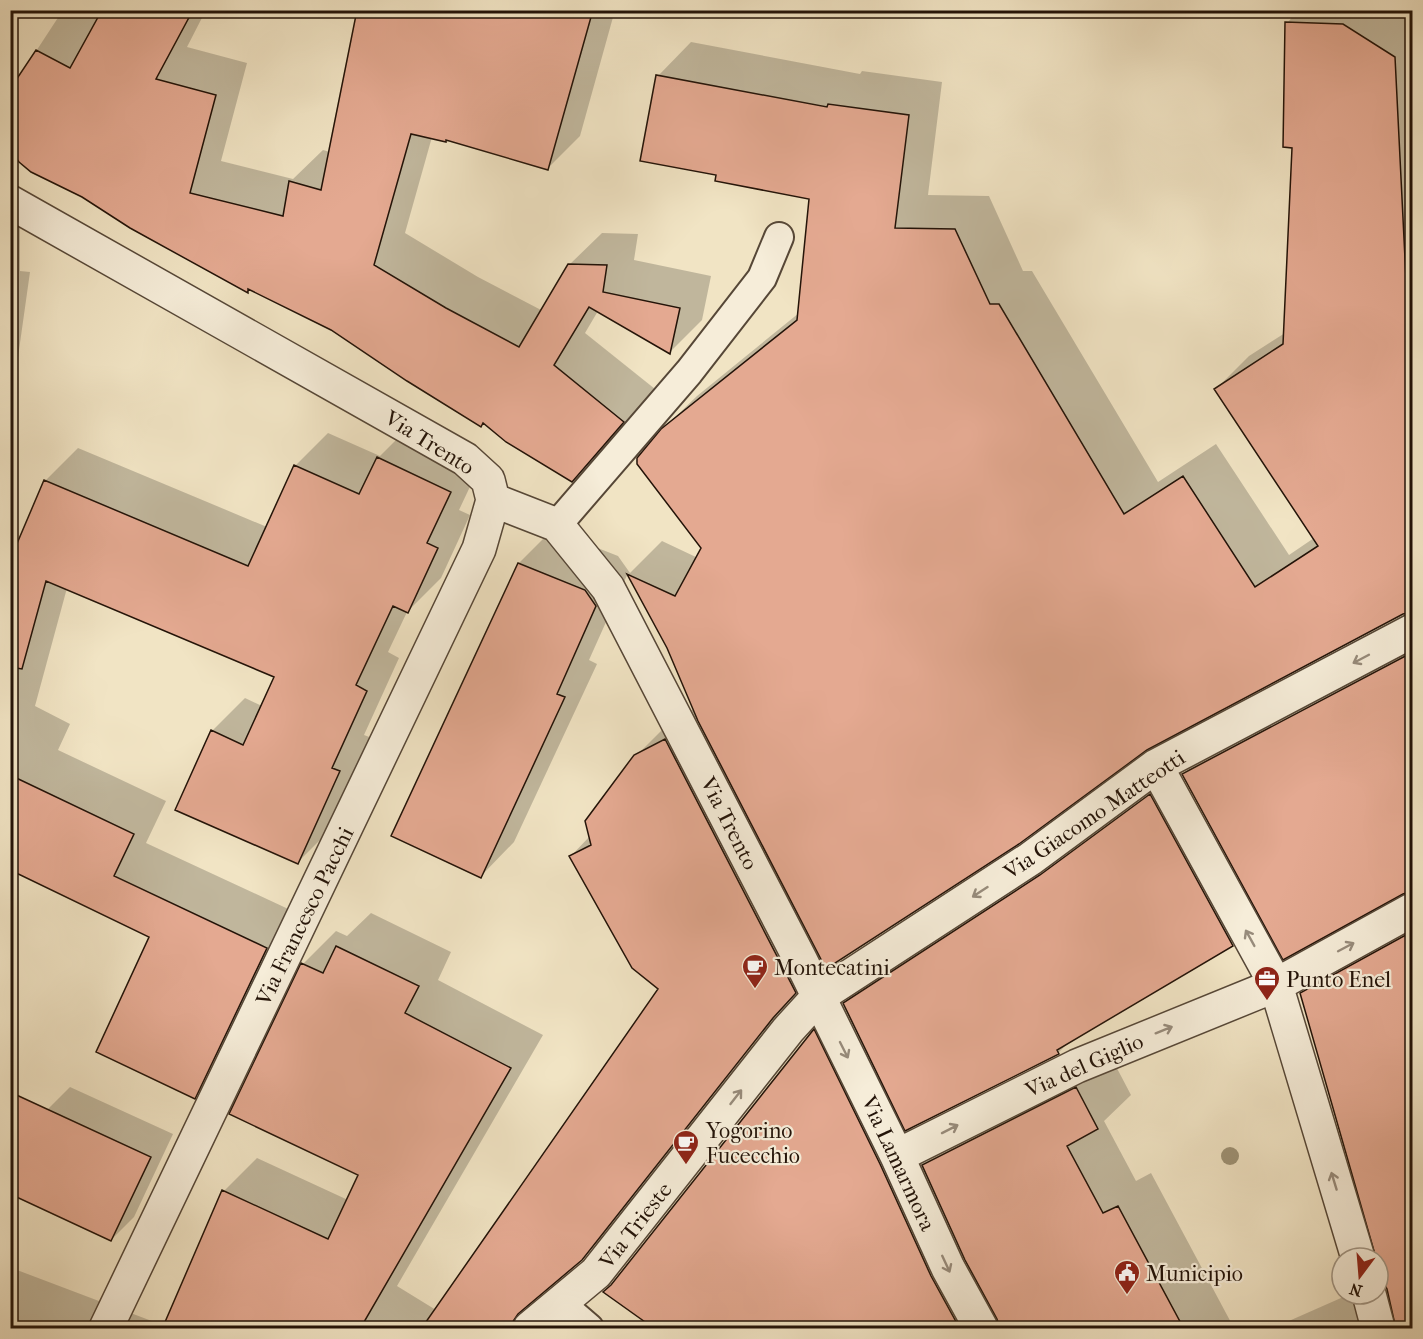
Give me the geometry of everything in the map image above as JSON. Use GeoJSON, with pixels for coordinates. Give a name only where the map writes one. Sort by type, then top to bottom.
{"type":"FeatureCollection","features":[{"type":"Feature","properties":{"kind":"street","name":"Via Trento"},"geometry":{"type":"LineString","coordinates":[[10,202],[465,459],[488,480],[494,500]]}},
{"type":"Feature","properties":{"kind":"street"},"geometry":{"type":"LineString","coordinates":[[494,500],[558,525]]}},
{"type":"Feature","properties":{"kind":"street","name":"Via Francesco Pacchi"},"geometry":{"type":"LineString","coordinates":[[106,1329],[479,549],[494,500]]}},
{"type":"Feature","properties":{"kind":"street","name":"Via Trento"},"geometry":{"type":"LineString","coordinates":[[558,525],[608,588],[818,997]]}},
{"type":"Feature","properties":{"kind":"street","name":"Via Giacomo Matteotti"},"geometry":{"type":"LineString","coordinates":[[818,997],[1030,859],[1156,766],[1413,632]]}},
{"type":"Feature","properties":{"kind":"street"},"geometry":{"type":"LineString","coordinates":[[1156,766],[1276,985],[1354,1246]]}},
{"type":"Feature","properties":{"kind":"street","name":"Via del Giglio"},"geometry":{"type":"LineString","coordinates":[[897,1156],[1077,1066],[1276,985],[1413,910]]}},
{"type":"Feature","properties":{"kind":"street","name":"Via Lamarmora"},"geometry":{"type":"LineString","coordinates":[[818,997],[897,1156],[948,1268],[981,1329]]}},
{"type":"Feature","properties":{"kind":"street","name":"Via Trieste"},"geometry":{"type":"LineString","coordinates":[[531,1329],[596,1273],[788,1030],[818,997]]}},
{"type":"Feature","properties":{"kind":"street"},"geometry":{"type":"LineString","coordinates":[[1372,1306],[1378,1329]]}},
{"type":"Feature","properties":{"kind":"lane"},"geometry":{"type":"LineString","coordinates":[[558,525],[689,372],[762,278],[779,237]]}},
{"type":"Feature","properties":{"kind":"lane"},"geometry":{"type":"LineString","coordinates":[[560,1304],[589,1329]]}},
{"type":"Feature","properties":{"kind":"building"},"geometry":{"type":"Polygon","coordinates":[[[102,10],[193,10],[156,79],[216,95],[190,193],[283,216],[289,181],[321,190],[357,10],[593,10],[548,170],[446,140],[446,142],[411,134],[374,265],[446,308],[519,347],[568,264],[607,265],[603,292],[680,308],[670,354],[589,307],[554,365],[624,422],[572,482],[506,442],[483,423],[481,427],[407,381],[331,330],[248,289],[248,293],[130,228],[82,197],[31,172],[19,162],[10,150],[10,89],[36,50],[70,68],[102,10]]]}},
{"type":"Feature","properties":{"kind":"building"},"geometry":{"type":"Polygon","coordinates":[[[1285,22],[1343,24],[1395,57],[1408,319],[1413,327],[1413,612],[1403,614],[1147,750],[1019,844],[826,969],[698,721],[667,648],[627,574],[675,596],[701,548],[637,464],[637,458],[661,429],[797,320],[809,199],[715,181],[716,175],[640,161],[656,75],[827,107],[828,104],[909,115],[895,228],[955,229],[990,304],[999,304],[1124,514],[1183,476],[1255,587],[1318,546],[1214,389],[1283,344],[1292,148],[1283,147],[1285,22]]]}},
{"type":"Feature","properties":{"kind":"building"},"geometry":{"type":"Polygon","coordinates":[[[377,457],[451,492],[427,543],[438,548],[408,613],[393,606],[356,685],[367,691],[332,768],[340,771],[298,864],[175,810],[211,730],[243,745],[274,677],[46,581],[22,669],[10,667],[10,560],[44,480],[248,566],[294,465],[359,494],[377,457]]]}},
{"type":"Feature","properties":{"kind":"building"},"geometry":{"type":"Polygon","coordinates":[[[518,563],[585,590],[596,606],[557,694],[565,697],[481,878],[391,836],[518,563]]]}},
{"type":"Feature","properties":{"kind":"building"},"geometry":{"type":"Polygon","coordinates":[[[1413,652],[1413,891],[1403,894],[1283,960],[1182,774],[1413,652]]]}},
{"type":"Feature","properties":{"kind":"building"},"geometry":{"type":"Polygon","coordinates":[[[665,739],[796,993],[773,1018],[582,1260],[518,1314],[512,1323],[505,1329],[421,1329],[658,989],[632,968],[569,856],[591,845],[585,821],[634,755],[665,739]]]}},
{"type":"Feature","properties":{"kind":"building"},"geometry":{"type":"Polygon","coordinates":[[[10,775],[134,834],[114,876],[267,948],[195,1099],[96,1052],[149,937],[10,870],[10,775]]]}},
{"type":"Feature","properties":{"kind":"building"},"geometry":{"type":"Polygon","coordinates":[[[1150,794],[1233,946],[1057,1050],[1059,1054],[905,1131],[843,1003],[1040,875],[1150,794]]]}},
{"type":"Feature","properties":{"kind":"building"},"geometry":{"type":"Polygon","coordinates":[[[1413,931],[1413,1329],[1396,1329],[1390,1302],[1390,1246],[1373,1246],[1300,993],[1413,931]]]}},
{"type":"Feature","properties":{"kind":"building"},"geometry":{"type":"Polygon","coordinates":[[[336,946],[419,986],[405,1013],[511,1068],[360,1329],[162,1329],[222,1190],[328,1239],[358,1175],[229,1114],[301,963],[323,973],[336,946]]]}},
{"type":"Feature","properties":{"kind":"building"},"geometry":{"type":"Polygon","coordinates":[[[814,1029],[880,1164],[931,1276],[960,1329],[655,1329],[603,1292],[611,1285],[814,1029]]]}},
{"type":"Feature","properties":{"kind":"building"},"geometry":{"type":"Polygon","coordinates":[[[1076,1087],[1098,1129],[1067,1146],[1103,1213],[1118,1206],[1184,1329],[1000,1329],[997,1319],[965,1260],[922,1165],[1076,1087]]]}},
{"type":"Feature","properties":{"kind":"building"},"geometry":{"type":"Polygon","coordinates":[[[10,1092],[151,1157],[111,1241],[10,1194],[10,1092]]]}},
{"type":"Feature","properties":{"kind":"place","name":"Montecatini"},"geometry":{"type":"Point","coordinates":[755,990]}},
{"type":"Feature","properties":{"kind":"place","name":"Punto Enel"},"geometry":{"type":"Point","coordinates":[1267,1002]}},
{"type":"Feature","properties":{"kind":"place","name":"Yogorino Fucecchio"},"geometry":{"type":"Point","coordinates":[686,1166]}},
{"type":"Feature","properties":{"kind":"place","name":"Municipio"},"geometry":{"type":"Point","coordinates":[1127,1296]}}]}
